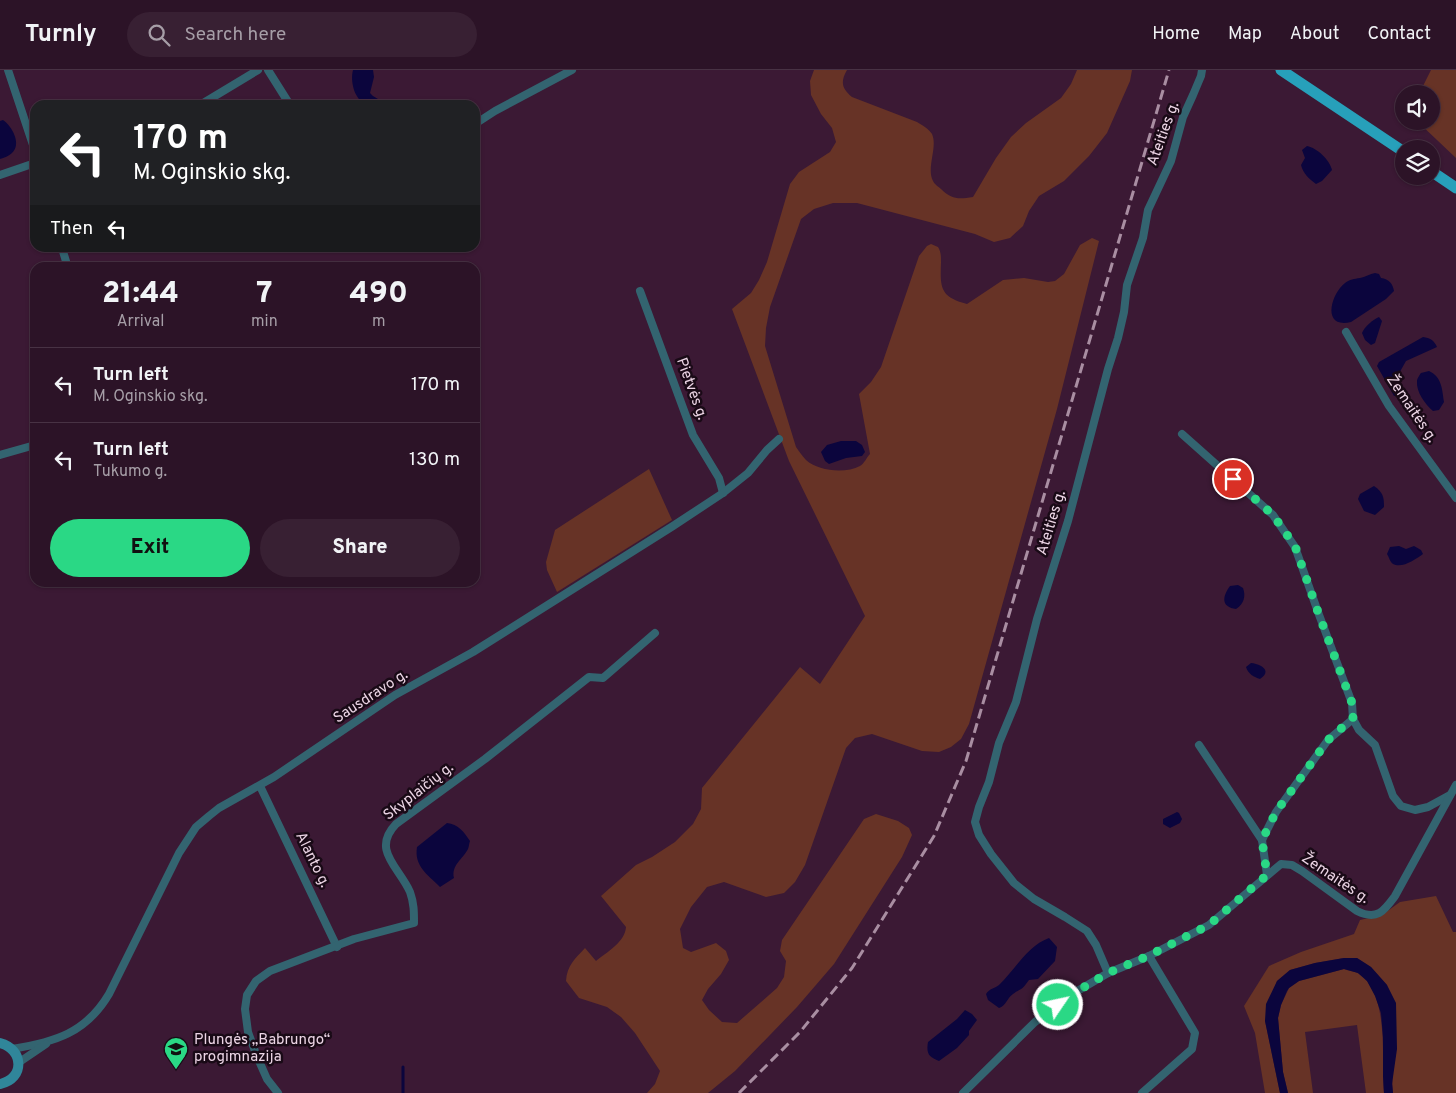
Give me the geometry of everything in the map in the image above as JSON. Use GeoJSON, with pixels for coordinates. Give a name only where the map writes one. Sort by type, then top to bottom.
{"type":"FeatureCollection","features":[{"type":"Feature","properties":{"kind":"main road"},"geometry":{"type":"LineString","coordinates":[[1281,70],[1395,146]]}},
{"type":"Feature","properties":{"kind":"main road"},"geometry":{"type":"LineString","coordinates":[[1440,177],[1456,188]]}},
{"type":"Feature","properties":{"kind":"main road"},"geometry":{"type":"LineString","coordinates":[[0,1042],[12,1049],[17,1055],[16,1073],[4,1083],[8,1093]]}},
{"type":"Feature","properties":{"kind":"street"},"geometry":{"type":"LineString","coordinates":[[8,70],[30,136]]}},
{"type":"Feature","properties":{"kind":"street"},"geometry":{"type":"LineString","coordinates":[[208,100],[258,70]]}},
{"type":"Feature","properties":{"kind":"street"},"geometry":{"type":"LineString","coordinates":[[268,70],[287,100]]}},
{"type":"Feature","properties":{"kind":"street"},"geometry":{"type":"LineString","coordinates":[[480,121],[572,70]]}},
{"type":"Feature","properties":{"kind":"street","name":"Ateities g."},"geometry":{"type":"LineString","coordinates":[[1108,973],[1096,945],[1087,931],[1034,900],[1014,883],[978,835],[975,822],[989,782],[999,743],[1016,702],[1037,619],[1068,521],[1118,338],[1124,312],[1127,285],[1143,238],[1148,210],[1171,161],[1183,117],[1196,89],[1202,70]]}},
{"type":"Feature","properties":{"kind":"street"},"geometry":{"type":"LineString","coordinates":[[0,175],[30,166]]}},
{"type":"Feature","properties":{"kind":"street","name":"Pietvės g."},"geometry":{"type":"LineString","coordinates":[[640,291],[693,435],[719,478],[724,493]]}},
{"type":"Feature","properties":{"kind":"street","name":"Žemaitės g."},"geometry":{"type":"LineString","coordinates":[[1346,332],[1390,406],[1456,498]]}},
{"type":"Feature","properties":{"kind":"street"},"geometry":{"type":"LineString","coordinates":[[1182,434],[1273,515],[1295,546],[1352,703],[1353,718],[1359,730],[1376,746],[1393,796],[1401,806],[1415,810],[1428,807],[1450,795]]}},
{"type":"Feature","properties":{"kind":"street","name":"Sausdravo g."},"geometry":{"type":"LineString","coordinates":[[12,1049],[49,1041],[62,1036],[84,1024],[103,1004],[179,853],[196,828],[219,808],[260,786],[395,695],[472,652],[724,493],[748,473],[779,439]]}},
{"type":"Feature","properties":{"kind":"street"},"geometry":{"type":"LineString","coordinates":[[0,455],[30,446]]}},
{"type":"Feature","properties":{"kind":"street","name":"Skyplaičių g."},"geometry":{"type":"LineString","coordinates":[[278,1093],[267,1079],[248,1032],[245,1009],[247,994],[256,981],[270,972],[354,939],[414,923],[414,904],[409,891],[385,848],[386,838],[390,830],[485,759],[589,676],[602,678],[654,633]]}},
{"type":"Feature","properties":{"kind":"street"},"geometry":{"type":"LineString","coordinates":[[1262,840],[1276,812],[1328,740],[1353,718]]}},
{"type":"Feature","properties":{"kind":"street"},"geometry":{"type":"LineString","coordinates":[[1199,745],[1262,840],[1267,875]]}},
{"type":"Feature","properties":{"kind":"street","name":"Žemaitės g."},"geometry":{"type":"LineString","coordinates":[[963,1093],[1035,1022],[1069,996],[1108,973],[1148,956],[1209,925],[1281,864],[1292,865],[1302,871],[1357,912],[1367,916],[1379,914],[1395,896],[1456,785]]}},
{"type":"Feature","properties":{"kind":"street","name":"Alanto g."},"geometry":{"type":"LineString","coordinates":[[260,786],[337,946]]}},
{"type":"Feature","properties":{"kind":"street"},"geometry":{"type":"LineString","coordinates":[[1142,1093],[1192,1049],[1195,1033],[1148,956]]}},
{"type":"Feature","properties":{"kind":"street","name":"Sausdravo g."},"geometry":{"type":"LineString","coordinates":[[18,1063],[49,1041]]}},
{"type":"Feature","properties":{"kind":"shaded area"},"geometry":{"type":"Polygon","coordinates":[[[353,70],[373,70],[374,77],[370,93],[380,100],[360,100],[354,90],[353,70]]]}},
{"type":"Feature","properties":{"kind":"shaded area"},"geometry":{"type":"Polygon","coordinates":[[[814,70],[847,70],[843,78],[843,85],[852,97],[917,122],[927,129],[932,134],[934,145],[931,170],[933,181],[952,197],[960,198],[973,197],[1011,137],[1026,123],[1061,98],[1071,84],[1077,70],[1132,70],[1130,81],[1107,133],[1089,156],[1064,181],[1039,196],[1029,211],[1023,226],[1010,238],[994,242],[975,234],[857,203],[833,203],[814,209],[801,219],[770,307],[765,346],[796,447],[811,464],[824,469],[839,471],[860,466],[870,454],[859,394],[871,382],[881,367],[919,256],[927,246],[931,244],[938,247],[940,251],[941,279],[944,290],[951,298],[967,304],[1003,280],[1024,278],[1048,282],[1055,281],[1064,274],[1080,245],[1092,238],[1099,241],[1057,409],[969,724],[961,739],[951,747],[939,752],[922,751],[872,734],[855,738],[846,748],[805,865],[795,882],[784,893],[766,897],[724,882],[707,887],[691,907],[680,929],[683,948],[691,952],[716,943],[726,951],[729,960],[702,1000],[709,1010],[722,1022],[737,1023],[777,988],[784,977],[786,961],[780,951],[782,940],[864,819],[876,814],[898,821],[909,828],[912,835],[902,857],[834,964],[797,1007],[735,1071],[708,1093],[647,1093],[655,1084],[660,1071],[635,1033],[621,1017],[607,1007],[579,998],[566,981],[570,966],[585,948],[596,961],[619,942],[625,932],[626,927],[601,896],[636,865],[675,842],[693,824],[701,809],[702,788],[800,667],[820,684],[865,616],[789,461],[732,309],[751,293],[759,280],[767,262],[790,184],[799,172],[830,152],[836,142],[832,128],[821,114],[811,95],[810,81],[814,70]]]}},
{"type":"Feature","properties":{"kind":"shaded area"},"geometry":{"type":"Polygon","coordinates":[[[1431,70],[1456,70],[1456,158],[1440,143],[1440,140],[1437,140],[1426,130],[1440,130],[1440,85],[1424,85],[1431,70]]]}},
{"type":"Feature","properties":{"kind":"shaded area"},"geometry":{"type":"Polygon","coordinates":[[[3,120],[10,126],[15,135],[16,145],[11,154],[0,159],[0,121],[3,120]]]}},
{"type":"Feature","properties":{"kind":"shaded area"},"geometry":{"type":"Polygon","coordinates":[[[1307,146],[1315,149],[1322,155],[1329,162],[1332,170],[1322,181],[1316,184],[1303,171],[1301,165],[1305,158],[1302,150],[1307,146]]]}},
{"type":"Feature","properties":{"kind":"shaded area"},"geometry":{"type":"Polygon","coordinates":[[[1375,273],[1390,282],[1394,291],[1386,299],[1351,322],[1342,323],[1336,321],[1332,316],[1331,310],[1340,288],[1352,279],[1362,278],[1375,273]]]}},
{"type":"Feature","properties":{"kind":"shaded area"},"geometry":{"type":"Polygon","coordinates":[[[1379,317],[1382,321],[1375,343],[1371,345],[1365,340],[1362,333],[1369,323],[1379,317]]]}},
{"type":"Feature","properties":{"kind":"shaded area"},"geometry":{"type":"Polygon","coordinates":[[[1423,337],[1432,340],[1437,347],[1406,361],[1397,377],[1399,395],[1394,396],[1377,366],[1379,362],[1423,337]]]}},
{"type":"Feature","properties":{"kind":"shaded area"},"geometry":{"type":"Polygon","coordinates":[[[1429,371],[1437,377],[1442,388],[1444,402],[1439,410],[1433,411],[1430,408],[1418,389],[1417,381],[1419,375],[1429,371]]]}},
{"type":"Feature","properties":{"kind":"shaded area"},"geometry":{"type":"Polygon","coordinates":[[[841,441],[856,441],[862,445],[865,452],[862,456],[846,458],[829,464],[825,461],[821,452],[827,445],[841,441]]]}},
{"type":"Feature","properties":{"kind":"shaded area"},"geometry":{"type":"Polygon","coordinates":[[[649,469],[672,520],[557,592],[547,570],[546,562],[555,530],[649,469]]]}},
{"type":"Feature","properties":{"kind":"shaded area"},"geometry":{"type":"Polygon","coordinates":[[[1374,486],[1381,493],[1384,503],[1384,507],[1375,515],[1364,511],[1358,499],[1360,494],[1374,486]]]}},
{"type":"Feature","properties":{"kind":"shaded area"},"geometry":{"type":"Polygon","coordinates":[[[1399,546],[1406,549],[1414,546],[1421,550],[1423,554],[1409,563],[1397,565],[1392,563],[1387,554],[1390,547],[1399,546]]]}},
{"type":"Feature","properties":{"kind":"shaded area"},"geometry":{"type":"Polygon","coordinates":[[[1238,585],[1243,588],[1244,597],[1241,605],[1236,609],[1225,604],[1224,598],[1230,586],[1238,585]]]}},
{"type":"Feature","properties":{"kind":"shaded area"},"geometry":{"type":"Polygon","coordinates":[[[1251,663],[1264,668],[1264,676],[1260,679],[1248,672],[1246,667],[1251,663]]]}},
{"type":"Feature","properties":{"kind":"shaded area"},"geometry":{"type":"Polygon","coordinates":[[[1177,812],[1182,819],[1180,823],[1170,828],[1163,824],[1163,819],[1177,812]]]}},
{"type":"Feature","properties":{"kind":"shaded area"},"geometry":{"type":"Polygon","coordinates":[[[447,823],[458,827],[470,841],[468,849],[454,869],[454,878],[440,887],[422,869],[418,859],[417,847],[447,823]]]}},
{"type":"Feature","properties":{"kind":"shaded area"},"geometry":{"type":"Polygon","coordinates":[[[1436,896],[1453,932],[1456,932],[1456,1093],[1393,1093],[1387,985],[1371,967],[1357,958],[1344,958],[1290,970],[1277,981],[1265,1021],[1280,1093],[1265,1093],[1255,1033],[1244,1006],[1269,966],[1301,952],[1354,934],[1360,920],[1382,915],[1400,902],[1436,896]]]}},
{"type":"Feature","properties":{"kind":"shaded area"},"geometry":{"type":"Polygon","coordinates":[[[1049,938],[1057,947],[1055,961],[1038,979],[1029,980],[999,1008],[988,1000],[986,994],[1005,979],[1028,952],[1049,938]]]}},
{"type":"Feature","properties":{"kind":"shaded area"},"geometry":{"type":"Polygon","coordinates":[[[1344,958],[1357,958],[1371,967],[1387,985],[1396,1003],[1397,1049],[1392,1084],[1393,1093],[1384,1093],[1381,1013],[1375,996],[1367,981],[1358,973],[1344,969],[1299,981],[1287,991],[1278,1018],[1283,1072],[1288,1093],[1280,1093],[1265,1021],[1266,1004],[1277,981],[1290,970],[1344,958]]]}},
{"type":"Feature","properties":{"kind":"shaded area"},"geometry":{"type":"Polygon","coordinates":[[[1344,969],[1359,974],[1369,984],[1376,997],[1382,1029],[1384,1093],[1366,1093],[1357,1025],[1305,1032],[1313,1093],[1288,1093],[1283,1072],[1278,1018],[1281,1005],[1289,988],[1299,981],[1344,969]]]}},
{"type":"Feature","properties":{"kind":"shaded area"},"geometry":{"type":"Polygon","coordinates":[[[965,1010],[977,1020],[969,1031],[969,1035],[957,1048],[939,1061],[933,1058],[929,1055],[927,1049],[928,1042],[957,1019],[965,1010]]]}},
{"type":"Feature","properties":{"kind":"waterway"},"geometry":{"type":"LineString","coordinates":[[403,1067],[403,1093]]}},
{"type":"Feature","properties":{"kind":"railway"},"geometry":{"type":"LineString","coordinates":[[739,1093],[800,1032],[852,968],[934,836],[966,761],[1169,70]]}},
{"type":"Feature","properties":{"kind":"place","name":"Plungės „Babrungo“ progimnazija"},"geometry":{"type":"Point","coordinates":[176,1070]}},
{"type":"Feature","properties":{"kind":"route"},"geometry":{"type":"LineString","coordinates":[[1058,1005],[1069,996],[1108,973],[1148,956],[1209,925],[1267,875],[1262,840],[1276,812],[1328,740],[1353,718],[1352,703],[1295,546],[1273,515],[1233,479]]}}]}
